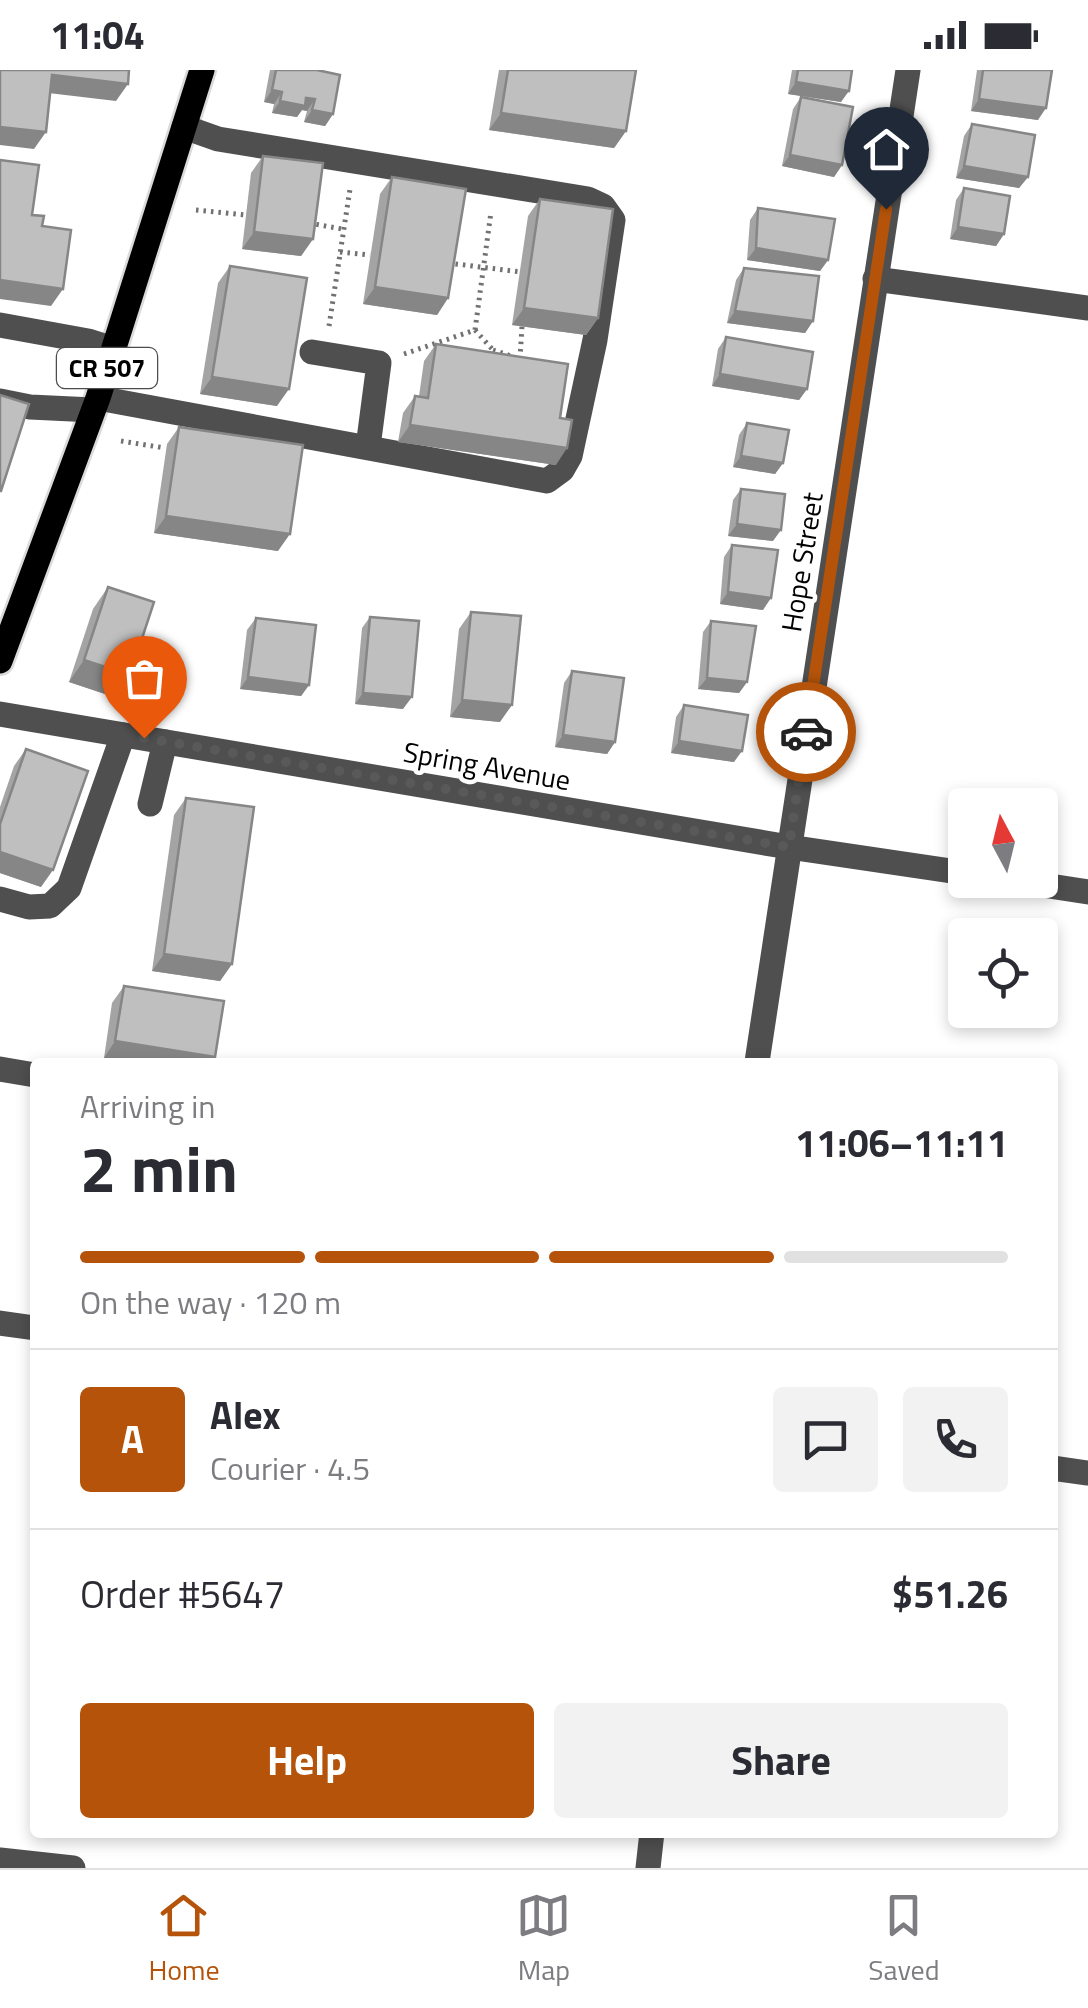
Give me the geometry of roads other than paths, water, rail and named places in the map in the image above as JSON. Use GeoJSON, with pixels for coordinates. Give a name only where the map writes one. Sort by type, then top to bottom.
{"type":"FeatureCollection","features":[{"type":"Feature","properties":{"kind":"main road","name":"CR 507"},"geometry":{"type":"LineString","coordinates":[[0,661],[95,404],[202,70]]}},
{"type":"Feature","properties":{"kind":"street","name":"Hope Street"},"geometry":{"type":"LineString","coordinates":[[757,1058],[908,70]]}},
{"type":"Feature","properties":{"kind":"street"},"geometry":{"type":"LineString","coordinates":[[0,401],[30,407],[95,404],[547,480],[562,470],[570,456],[595,340],[613,220],[602,206],[588,199],[218,138],[184,127]]}},
{"type":"Feature","properties":{"kind":"street"},"geometry":{"type":"LineString","coordinates":[[875,279],[1088,308]]}},
{"type":"Feature","properties":{"kind":"street"},"geometry":{"type":"LineString","coordinates":[[0,326],[113,350]]}},
{"type":"Feature","properties":{"kind":"street"},"geometry":{"type":"LineString","coordinates":[[318,353],[379,362],[368,447]]}},
{"type":"Feature","properties":{"kind":"street","name":"Spring Avenue"},"geometry":{"type":"LineString","coordinates":[[0,714],[948,870]]}},
{"type":"Feature","properties":{"kind":"street"},"geometry":{"type":"LineString","coordinates":[[0,899],[30,908],[50,906],[68,888],[123,735]]}},
{"type":"Feature","properties":{"kind":"street"},"geometry":{"type":"LineString","coordinates":[[150,804],[165,742]]}},
{"type":"Feature","properties":{"kind":"street"},"geometry":{"type":"LineString","coordinates":[[1058,887],[1088,892]]}},
{"type":"Feature","properties":{"kind":"street"},"geometry":{"type":"LineString","coordinates":[[0,1069],[30,1073]]}},
{"type":"Feature","properties":{"kind":"street"},"geometry":{"type":"LineString","coordinates":[[0,1323],[30,1327]]}},
{"type":"Feature","properties":{"kind":"street"},"geometry":{"type":"LineString","coordinates":[[1058,1469],[1088,1473]]}},
{"type":"Feature","properties":{"kind":"street"},"geometry":{"type":"LineString","coordinates":[[648,1868],[651,1838]]}},
{"type":"Feature","properties":{"kind":"street"},"geometry":{"type":"LineString","coordinates":[[0,1860],[72,1868]]}}]}
